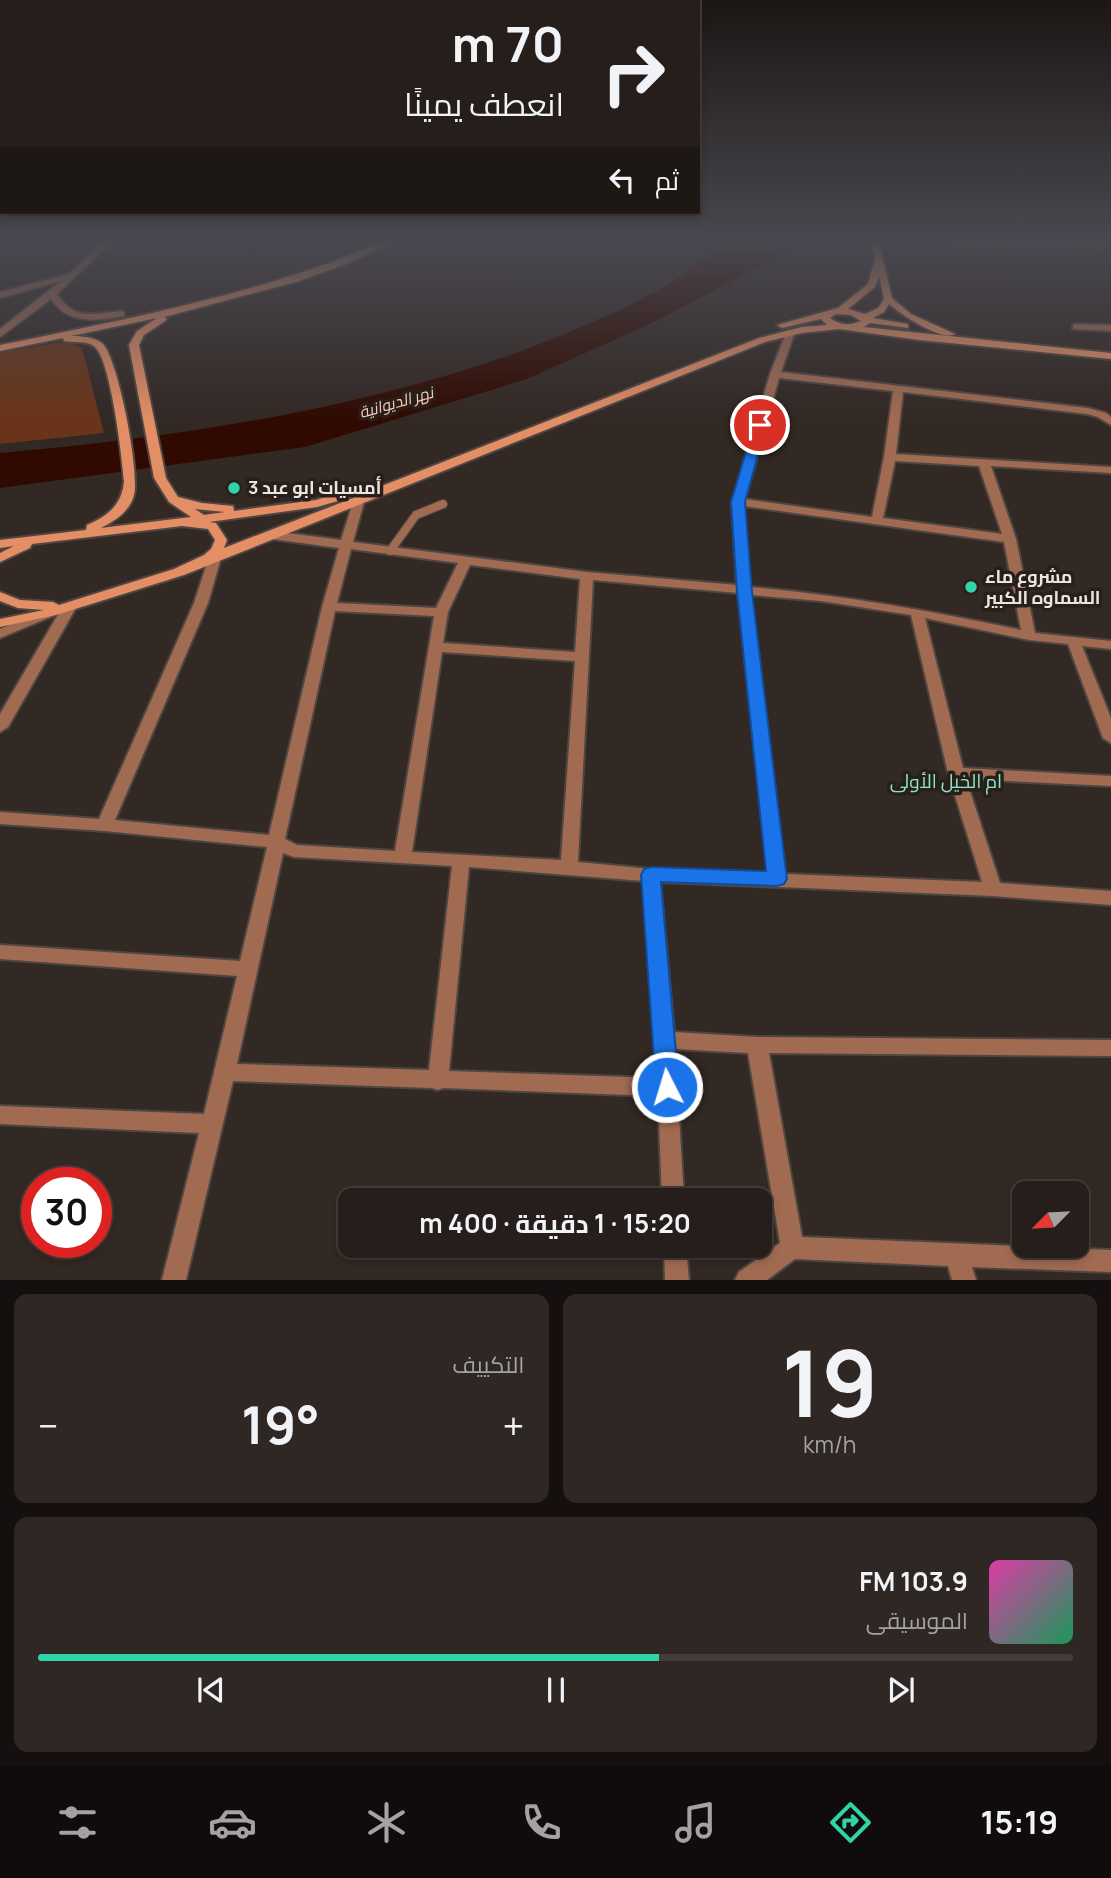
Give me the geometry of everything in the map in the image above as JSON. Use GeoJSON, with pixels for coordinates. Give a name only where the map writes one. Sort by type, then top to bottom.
{"type":"FeatureCollection","features":[{"type":"Feature","properties":{"kind":"main road"},"geometry":{"type":"LineString","coordinates":[[0,337],[175,302]]}},
{"type":"Feature","properties":{"kind":"main road"},"geometry":{"type":"LineString","coordinates":[[0,348],[213,302]]}},
{"type":"Feature","properties":{"kind":"main road"},"geometry":{"type":"LineString","coordinates":[[841,310],[851,302]]}},
{"type":"Feature","properties":{"kind":"main road"},"geometry":{"type":"LineString","coordinates":[[0,622],[51,612],[179,572],[729,352],[790,332],[859,326],[866,318],[881,310],[886,302]]}},
{"type":"Feature","properties":{"kind":"main road"},"geometry":{"type":"LineString","coordinates":[[892,302],[916,320],[958,337]]}},
{"type":"Feature","properties":{"kind":"main road"},"geometry":{"type":"LineString","coordinates":[[200,305],[155,323],[135,339],[135,351],[160,478],[182,508],[206,522],[221,540],[211,557]]}},
{"type":"Feature","properties":{"kind":"main road"},"geometry":{"type":"LineString","coordinates":[[0,544],[183,522],[206,522],[317,503],[364,490],[739,340],[841,310],[859,313],[866,318],[958,337],[1111,354]]}},
{"type":"Feature","properties":{"kind":"main road"},"geometry":{"type":"LineString","coordinates":[[825,314],[825,320],[843,326],[919,337],[1111,354]]}},
{"type":"Feature","properties":{"kind":"main road"},"geometry":{"type":"LineString","coordinates":[[16,344],[73,339],[86,340],[101,347],[121,419],[130,493],[113,516],[96,526],[56,538]]}},
{"type":"Feature","properties":{"kind":"main road"},"geometry":{"type":"LineString","coordinates":[[171,496],[195,505],[230,510],[317,503]]}},
{"type":"Feature","properties":{"kind":"main road"},"geometry":{"type":"LineString","coordinates":[[0,558],[34,541]]}},
{"type":"Feature","properties":{"kind":"main road"},"geometry":{"type":"LineString","coordinates":[[0,596],[18,604],[70,606]]}},
{"type":"Feature","properties":{"kind":"street"},"geometry":{"type":"LineString","coordinates":[[0,337],[43,302]]}},
{"type":"Feature","properties":{"kind":"street"},"geometry":{"type":"LineString","coordinates":[[56,302],[59,308],[72,315],[121,314]]}},
{"type":"Feature","properties":{"kind":"street"},"geometry":{"type":"LineString","coordinates":[[1076,327],[1111,328]]}},
{"type":"Feature","properties":{"kind":"street"},"geometry":{"type":"LineString","coordinates":[[777,879],[744,592],[738,502],[790,332]]}},
{"type":"Feature","properties":{"kind":"street"},"geometry":{"type":"LineString","coordinates":[[775,374],[1088,411],[1102,415],[1111,422]]}},
{"type":"Feature","properties":{"kind":"street"},"geometry":{"type":"LineString","coordinates":[[877,520],[890,457],[898,390]]}},
{"type":"Feature","properties":{"kind":"street"},"geometry":{"type":"LineString","coordinates":[[890,457],[1111,470]]}},
{"type":"Feature","properties":{"kind":"street"},"geometry":{"type":"LineString","coordinates":[[984,464],[1010,540],[1029,636]]}},
{"type":"Feature","properties":{"kind":"street"},"geometry":{"type":"LineString","coordinates":[[173,1279],[225,1072],[329,607],[358,502]]}},
{"type":"Feature","properties":{"kind":"street"},"geometry":{"type":"LineString","coordinates":[[738,502],[1010,540]]}},
{"type":"Feature","properties":{"kind":"street"},"geometry":{"type":"LineString","coordinates":[[272,535],[587,576],[821,597],[917,612],[1029,636],[1111,645]]}},
{"type":"Feature","properties":{"kind":"street"},"geometry":{"type":"LineString","coordinates":[[105,825],[201,603],[211,557]]}},
{"type":"Feature","properties":{"kind":"street"},"geometry":{"type":"LineString","coordinates":[[403,856],[441,612],[465,561]]}},
{"type":"Feature","properties":{"kind":"street"},"geometry":{"type":"LineString","coordinates":[[569,867],[587,576]]}},
{"type":"Feature","properties":{"kind":"street"},"geometry":{"type":"LineString","coordinates":[[0,727],[70,606]]}},
{"type":"Feature","properties":{"kind":"street"},"geometry":{"type":"LineString","coordinates":[[329,607],[441,612]]}},
{"type":"Feature","properties":{"kind":"street"},"geometry":{"type":"LineString","coordinates":[[0,634],[51,612]]}},
{"type":"Feature","properties":{"kind":"street"},"geometry":{"type":"LineString","coordinates":[[917,612],[956,774],[993,889]]}},
{"type":"Feature","properties":{"kind":"street"},"geometry":{"type":"LineString","coordinates":[[1073,640],[1111,738]]}},
{"type":"Feature","properties":{"kind":"street"},"geometry":{"type":"LineString","coordinates":[[435,646],[580,657]]}},
{"type":"Feature","properties":{"kind":"street"},"geometry":{"type":"LineString","coordinates":[[956,774],[1111,781]]}},
{"type":"Feature","properties":{"kind":"street"},"geometry":{"type":"LineString","coordinates":[[0,818],[105,825],[276,842],[294,851],[569,867],[651,875],[993,889],[1111,898]]}},
{"type":"Feature","properties":{"kind":"street"},"geometry":{"type":"LineString","coordinates":[[438,1081],[461,860]]}},
{"type":"Feature","properties":{"kind":"street"},"geometry":{"type":"LineString","coordinates":[[651,875],[672,1188]]}},
{"type":"Feature","properties":{"kind":"street"},"geometry":{"type":"LineString","coordinates":[[0,952],[246,969]]}},
{"type":"Feature","properties":{"kind":"street"},"geometry":{"type":"LineString","coordinates":[[663,1040],[757,1045],[1111,1048]]}},
{"type":"Feature","properties":{"kind":"street"},"geometry":{"type":"LineString","coordinates":[[757,1045],[792,1248]]}},
{"type":"Feature","properties":{"kind":"street"},"geometry":{"type":"LineString","coordinates":[[225,1072],[667,1087]]}},
{"type":"Feature","properties":{"kind":"street"},"geometry":{"type":"LineString","coordinates":[[0,1115],[212,1124]]}},
{"type":"Feature","properties":{"kind":"street"},"geometry":{"type":"LineString","coordinates":[[747,1279],[792,1248],[1111,1261]]}},
{"type":"Feature","properties":{"kind":"street"},"geometry":{"type":"LineString","coordinates":[[957,1255],[964,1279]]}},
{"type":"Feature","properties":{"kind":"street"},"geometry":{"type":"LineString","coordinates":[[676,1258],[677,1279]]}},
{"type":"Feature","properties":{"kind":"lane"},"geometry":{"type":"LineString","coordinates":[[390,551],[410,519],[443,504]]}},
{"type":"Feature","properties":{"kind":"shaded area"},"geometry":{"type":"Polygon","coordinates":[[[66,341],[82,348],[104,433],[0,444],[0,353],[66,341]]]}},
{"type":"Feature","properties":{"kind":"water","name":"نهر الديوانية"},"geometry":{"type":"Polygon","coordinates":[[[635,302],[693,302],[527,379],[305,447],[0,488],[0,453],[167,434],[336,404],[420,383],[501,358],[580,328],[635,302]]]}},
{"type":"Feature","properties":{"kind":"place","name":"أمسيات ابو عبد 3"},"geometry":{"type":"Point","coordinates":[234,488]}},
{"type":"Feature","properties":{"kind":"place","name":"مشروع ماء السماوه الكبير"},"geometry":{"type":"Point","coordinates":[971,587]}},
{"type":"Feature","properties":{"kind":"district","name":"ام الخيل الأولى"},"geometry":{"type":"Point","coordinates":[946,781]}},
{"type":"Feature","properties":{"kind":"route"},"geometry":{"type":"LineString","coordinates":[[667,1087],[651,875],[777,879],[744,592],[738,502],[760,425]]}}]}
